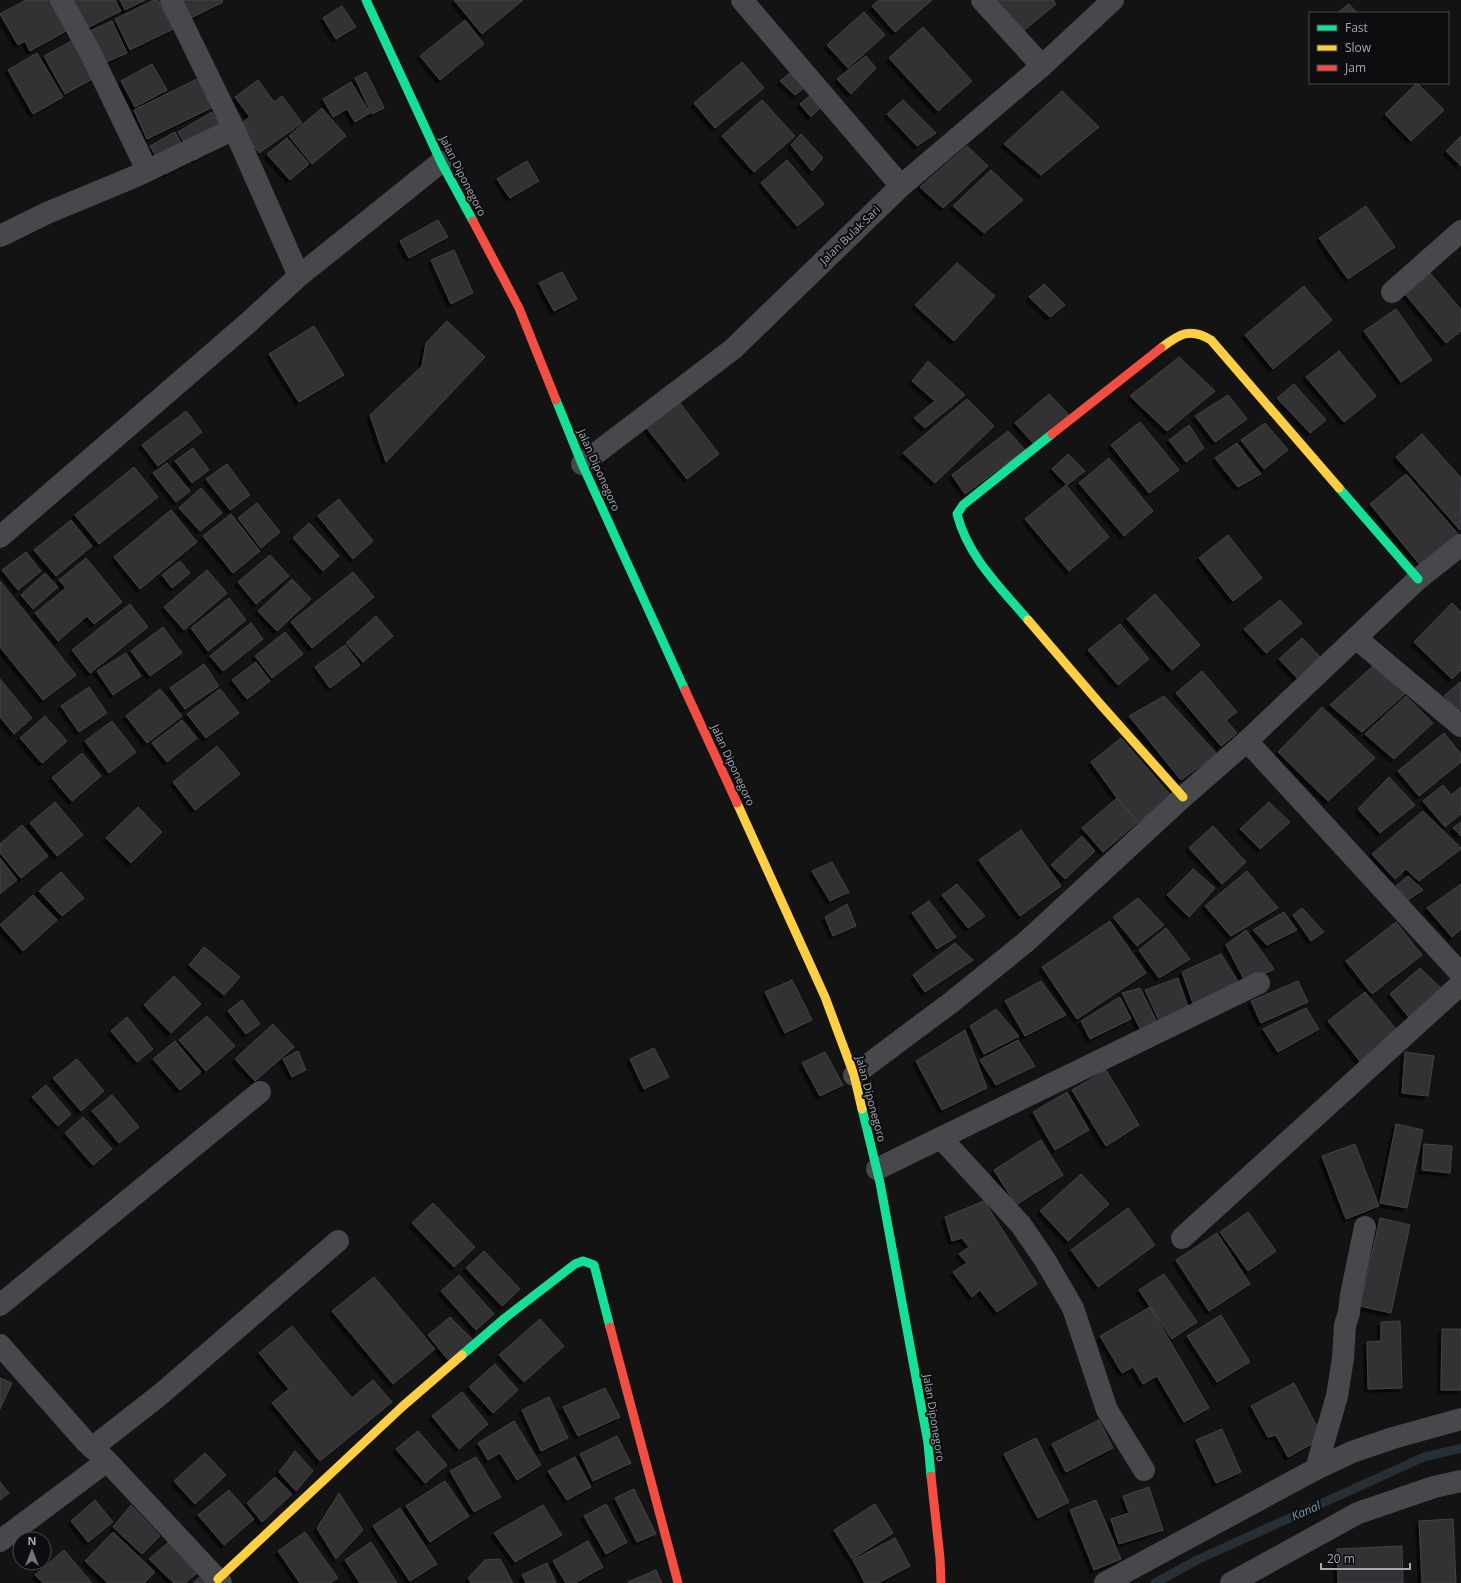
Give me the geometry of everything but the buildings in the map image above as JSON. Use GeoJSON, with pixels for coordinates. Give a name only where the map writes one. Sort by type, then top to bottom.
{"type":"FeatureCollection","features":[{"type":"Feature","properties":{"kind":"street"},"geometry":{"type":"LineString","coordinates":[[61,0],[90,52],[147,170]]}},
{"type":"Feature","properties":{"kind":"street"},"geometry":{"type":"LineString","coordinates":[[171,0],[234,129],[299,276]]}},
{"type":"Feature","properties":{"kind":"street","name":"Jalan Diponegoro"},"geometry":{"type":"LineString","coordinates":[[366,0],[441,162],[519,308],[582,464],[825,997],[854,1074],[877,1169],[928,1443],[940,1558],[941,1583]]}},
{"type":"Feature","properties":{"kind":"street"},"geometry":{"type":"LineString","coordinates":[[742,0],[901,186]]}},
{"type":"Feature","properties":{"kind":"street"},"geometry":{"type":"LineString","coordinates":[[982,0],[1042,66]]}},
{"type":"Feature","properties":{"kind":"street","name":"Jalan Bulak Sari"},"geometry":{"type":"LineString","coordinates":[[582,464],[733,349],[901,186],[1042,66],[1114,0]]}},
{"type":"Feature","properties":{"kind":"street"},"geometry":{"type":"LineString","coordinates":[[0,236],[47,213],[147,170],[234,129]]}},
{"type":"Feature","properties":{"kind":"street"},"geometry":{"type":"LineString","coordinates":[[0,537],[249,322],[299,276],[441,162]]}},
{"type":"Feature","properties":{"kind":"street"},"geometry":{"type":"LineString","coordinates":[[1392,292],[1461,231]]}},
{"type":"Feature","properties":{"kind":"street"},"geometry":{"type":"LineString","coordinates":[[1182,797],[1066,666],[979,561],[965,537],[959,522],[957,514],[962,505],[1175,337],[1182,333],[1192,331],[1202,334],[1211,340],[1418,579]]}},
{"type":"Feature","properties":{"kind":"street"},"geometry":{"type":"LineString","coordinates":[[854,1074],[953,1001],[1027,941],[1182,797],[1247,741],[1418,579],[1461,545]]}},
{"type":"Feature","properties":{"kind":"street"},"geometry":{"type":"LineString","coordinates":[[1356,638],[1461,726]]}},
{"type":"Feature","properties":{"kind":"street"},"geometry":{"type":"LineString","coordinates":[[1247,741],[1461,974]]}},
{"type":"Feature","properties":{"kind":"street"},"geometry":{"type":"LineString","coordinates":[[877,1169],[1259,983]]}},
{"type":"Feature","properties":{"kind":"street"},"geometry":{"type":"LineString","coordinates":[[1182,1238],[1461,984]]}},
{"type":"Feature","properties":{"kind":"street"},"geometry":{"type":"LineString","coordinates":[[0,1305],[260,1092]]}},
{"type":"Feature","properties":{"kind":"street"},"geometry":{"type":"LineString","coordinates":[[941,1138],[1021,1225],[1045,1260],[1073,1308],[1107,1410],[1144,1470]]}},
{"type":"Feature","properties":{"kind":"street"},"geometry":{"type":"LineString","coordinates":[[1316,1469],[1337,1396],[1343,1358],[1345,1325],[1350,1313],[1351,1295],[1365,1227]]}},
{"type":"Feature","properties":{"kind":"street"},"geometry":{"type":"LineString","coordinates":[[0,1541],[100,1455],[161,1394],[338,1241]]}},
{"type":"Feature","properties":{"kind":"street"},"geometry":{"type":"LineString","coordinates":[[0,1345],[100,1455],[219,1581],[403,1406],[505,1318],[574,1264],[584,1261],[594,1265],[678,1583]]}},
{"type":"Feature","properties":{"kind":"street"},"geometry":{"type":"LineString","coordinates":[[1105,1583],[1316,1469],[1352,1452],[1461,1419]]}},
{"type":"Feature","properties":{"kind":"street"},"geometry":{"type":"LineString","coordinates":[[1231,1583],[1358,1513],[1434,1487],[1461,1481]]}},
{"type":"Feature","properties":{"kind":"waterway","name":"Kanal"},"geometry":{"type":"LineString","coordinates":[[1155,1583],[1197,1560],[1424,1457],[1461,1448]]}},
{"type":"Feature","properties":{"kind":"traffic: fast"},"geometry":{"type":"LineString","coordinates":[[366,0],[441,162],[473,221]]}},
{"type":"Feature","properties":{"kind":"traffic: fast"},"geometry":{"type":"LineString","coordinates":[[556,400],[582,464],[685,690]]}},
{"type":"Feature","properties":{"kind":"traffic: fast"},"geometry":{"type":"LineString","coordinates":[[1028,620],[986,571],[977,558],[962,530],[957,514],[963,505],[1052,434]]}},
{"type":"Feature","properties":{"kind":"traffic: fast"},"geometry":{"type":"LineString","coordinates":[[1339,488],[1418,579]]}},
{"type":"Feature","properties":{"kind":"traffic: fast"},"geometry":{"type":"LineString","coordinates":[[862,1109],[880,1183],[928,1443],[931,1476]]}},
{"type":"Feature","properties":{"kind":"traffic: fast"},"geometry":{"type":"LineString","coordinates":[[462,1355],[505,1318],[575,1264],[583,1261],[594,1265],[610,1327]]}},
{"type":"Feature","properties":{"kind":"traffic: slow"},"geometry":{"type":"LineString","coordinates":[[1161,348],[1173,339],[1191,333],[1204,336],[1211,340],[1339,488]]}},
{"type":"Feature","properties":{"kind":"traffic: slow"},"geometry":{"type":"LineString","coordinates":[[1028,620],[1183,797]]}},
{"type":"Feature","properties":{"kind":"traffic: slow"},"geometry":{"type":"LineString","coordinates":[[737,803],[825,997],[854,1075],[862,1109]]}},
{"type":"Feature","properties":{"kind":"traffic: slow"},"geometry":{"type":"LineString","coordinates":[[218,1579],[403,1406],[462,1355]]}},
{"type":"Feature","properties":{"kind":"traffic: jam"},"geometry":{"type":"LineString","coordinates":[[473,221],[519,308],[556,400]]}},
{"type":"Feature","properties":{"kind":"traffic: jam"},"geometry":{"type":"LineString","coordinates":[[1052,434],[1161,348]]}},
{"type":"Feature","properties":{"kind":"traffic: jam"},"geometry":{"type":"LineString","coordinates":[[685,690],[737,803]]}},
{"type":"Feature","properties":{"kind":"traffic: jam"},"geometry":{"type":"LineString","coordinates":[[610,1327],[678,1583]]}},
{"type":"Feature","properties":{"kind":"traffic: jam"},"geometry":{"type":"LineString","coordinates":[[931,1476],[940,1558],[941,1583]]}}]}
